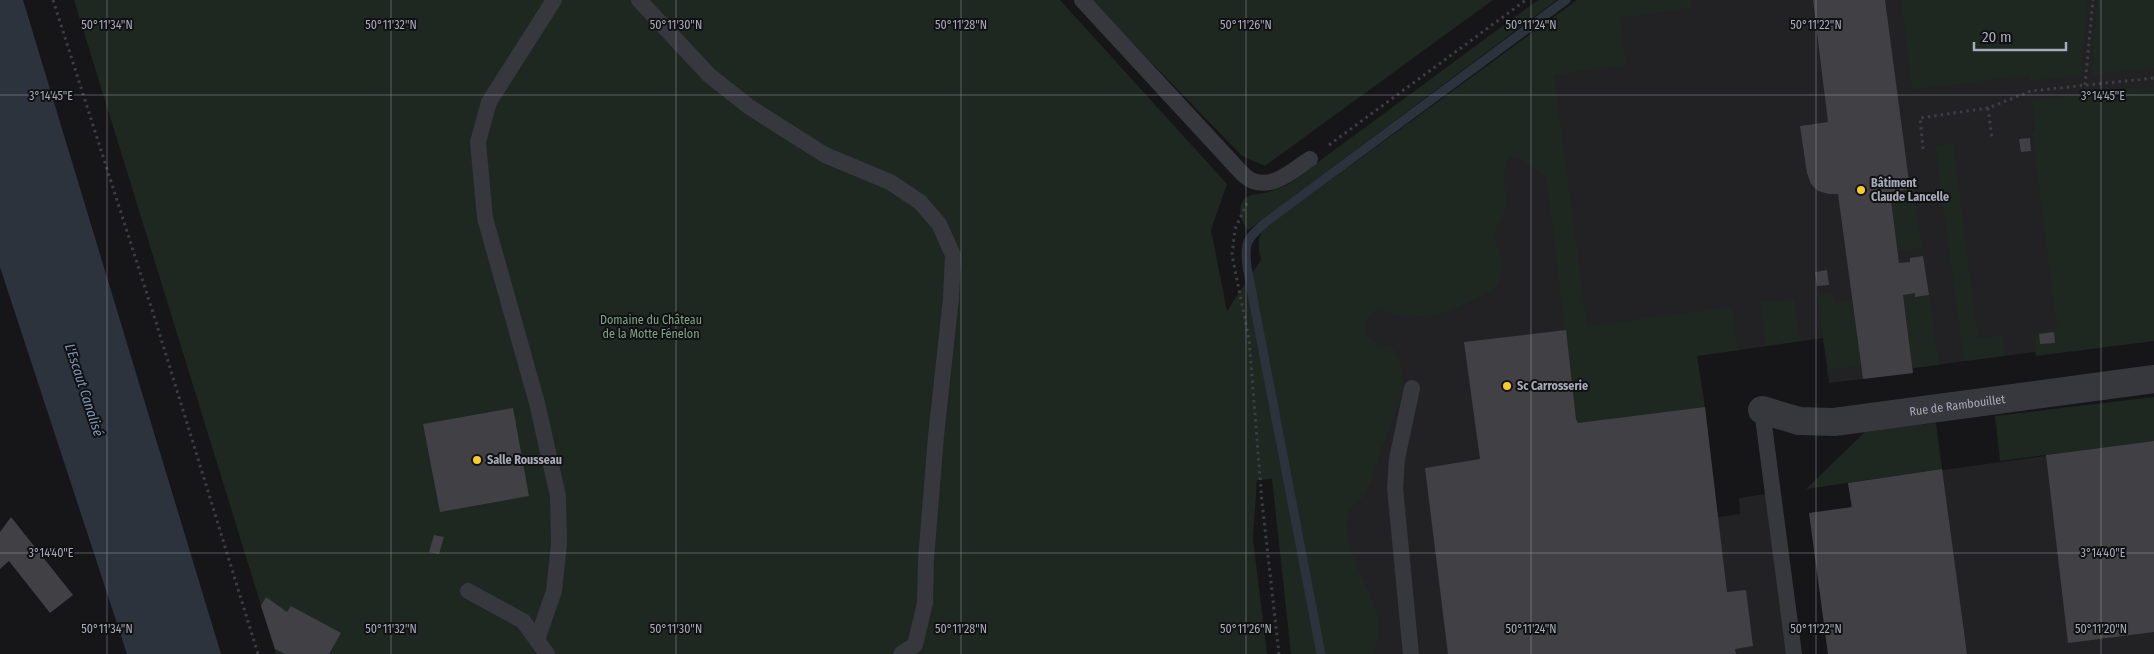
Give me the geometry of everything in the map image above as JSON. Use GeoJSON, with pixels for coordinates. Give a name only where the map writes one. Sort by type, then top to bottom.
{"type":"FeatureCollection","features":[{"type":"Feature","properties":{"kind":"street","name":"Rue de Rambouillet"},"geometry":{"type":"LineString","coordinates":[[1762,410],[1798,421],[1834,422],[2154,379]]}},
{"type":"Feature","properties":{"kind":"lane"},"geometry":{"type":"LineString","coordinates":[[537,640],[554,591],[559,544],[558,496],[537,403],[485,218],[478,142],[489,102],[554,0]]}},
{"type":"Feature","properties":{"kind":"lane"},"geometry":{"type":"LineString","coordinates":[[639,0],[710,75],[748,106],[825,155],[890,182],[920,202],[939,224],[952,255],[952,298],[934,455],[926,559],[925,604],[914,645],[901,654]]}},
{"type":"Feature","properties":{"kind":"lane"},"geometry":{"type":"LineString","coordinates":[[1082,0],[1232,162],[1252,181],[1278,180],[1310,159]]}},
{"type":"Feature","properties":{"kind":"lane"},"geometry":{"type":"LineString","coordinates":[[1411,654],[1395,488],[1398,451],[1412,388]]}},
{"type":"Feature","properties":{"kind":"lane"},"geometry":{"type":"LineString","coordinates":[[1762,410],[1794,654]]}},
{"type":"Feature","properties":{"kind":"lane"},"geometry":{"type":"LineString","coordinates":[[468,591],[523,621],[547,654]]}},
{"type":"Feature","properties":{"kind":"path"},"geometry":{"type":"LineString","coordinates":[[53,0],[155,319],[258,654]]}},
{"type":"Feature","properties":{"kind":"path"},"geometry":{"type":"LineString","coordinates":[[1310,159],[1526,0]]}},
{"type":"Feature","properties":{"kind":"path"},"geometry":{"type":"LineString","coordinates":[[2085,85],[2092,0]]}},
{"type":"Feature","properties":{"kind":"path"},"geometry":{"type":"LineString","coordinates":[[1923,149],[1920,118],[1988,108],[2031,91],[2154,78]]}},
{"type":"Feature","properties":{"kind":"path"},"geometry":{"type":"LineString","coordinates":[[1988,108],[1992,138]]}},
{"type":"Feature","properties":{"kind":"path"},"geometry":{"type":"LineString","coordinates":[[1262,182],[1246,205],[1234,228],[1232,255],[1249,339],[1262,502],[1279,654]]}},
{"type":"Feature","properties":{"kind":"shaded area"},"geometry":{"type":"Polygon","coordinates":[[[1588,0],[2154,0],[2154,330],[2040,344],[2041,351],[1913,368],[1913,373],[1829,383],[1823,338],[1697,356],[1718,517],[1740,514],[1739,498],[1772,493],[1794,654],[1334,654],[1271,233],[1588,0]]]}},
{"type":"Feature","properties":{"kind":"shaded area"},"geometry":{"type":"Polygon","coordinates":[[[2154,441],[2154,654],[1871,654],[1848,483],[2154,441]]]}},
{"type":"Feature","properties":{"kind":"green space","name":"Domaine du Château de la Motte Fénelon"},"geometry":{"type":"Polygon","coordinates":[[[74,0],[1060,0],[1227,184],[1211,230],[1227,311],[1261,260],[1259,240],[1264,229],[1577,0],[1691,0],[1692,8],[1620,18],[1626,65],[1554,75],[1587,326],[1732,307],[1738,350],[1697,356],[1705,407],[1578,423],[1546,176],[1518,157],[1510,157],[1504,175],[1505,209],[1495,233],[1503,267],[1498,286],[1459,307],[1445,312],[1413,317],[1379,311],[1365,321],[1366,334],[1377,344],[1392,347],[1399,359],[1402,373],[1400,400],[1396,414],[1368,489],[1351,509],[1347,523],[1352,551],[1370,594],[1378,620],[1378,637],[1374,654],[1291,654],[1272,479],[1257,480],[1253,539],[1267,654],[276,654],[74,0]]]}},
{"type":"Feature","properties":{"kind":"green space"},"geometry":{"type":"Polygon","coordinates":[[[1091,0],[1493,0],[1265,166],[1242,156],[1091,0]]]}},
{"type":"Feature","properties":{"kind":"green space"},"geometry":{"type":"Polygon","coordinates":[[[1538,0],[1557,0],[1248,230],[1240,212],[1240,207],[1245,199],[1251,195],[1265,193],[1287,185],[1538,0]]]}},
{"type":"Feature","properties":{"kind":"green space"},"geometry":{"type":"Polygon","coordinates":[[[1901,0],[2088,0],[2081,76],[2030,81],[2029,75],[1912,90],[1901,0]]]}},
{"type":"Feature","properties":{"kind":"green space"},"geometry":{"type":"Polygon","coordinates":[[[2097,0],[2154,0],[2154,68],[2091,75],[2097,0]]]}},
{"type":"Feature","properties":{"kind":"green space"},"geometry":{"type":"Polygon","coordinates":[[[2154,87],[2154,341],[2036,356],[2033,332],[2057,329],[2032,132],[2035,132],[2032,100],[2154,87]]]}},
{"type":"Feature","properties":{"kind":"green space"},"geometry":{"type":"Polygon","coordinates":[[[1953,143],[1978,338],[2003,335],[2005,356],[1964,361],[1935,145],[1953,143]]]}},
{"type":"Feature","properties":{"kind":"green space"},"geometry":{"type":"Polygon","coordinates":[[[1914,189],[1922,248],[1898,251],[1890,192],[1914,189]]]}},
{"type":"Feature","properties":{"kind":"green space"},"geometry":{"type":"Polygon","coordinates":[[[1833,293],[1835,303],[1852,301],[1861,366],[1828,370],[1817,295],[1833,293]]]}},
{"type":"Feature","properties":{"kind":"green space"},"geometry":{"type":"Polygon","coordinates":[[[1915,293],[1915,296],[1929,295],[1939,365],[1913,368],[1903,295],[1915,293]]]}},
{"type":"Feature","properties":{"kind":"green space"},"geometry":{"type":"Polygon","coordinates":[[[1794,299],[1800,341],[1766,346],[1760,303],[1794,299]]]}},
{"type":"Feature","properties":{"kind":"green space"},"geometry":{"type":"Polygon","coordinates":[[[2154,397],[2154,441],[2000,461],[1995,416],[2154,397]]]}},
{"type":"Feature","properties":{"kind":"green space"},"geometry":{"type":"Polygon","coordinates":[[[1936,423],[1942,469],[1806,489],[1866,431],[1936,423]]]}},
{"type":"Feature","properties":{"kind":"water","name":"L'Escaut Canalisé"},"geometry":{"type":"Polygon","coordinates":[[[0,0],[23,0],[221,654],[127,654],[0,267],[0,0]]]}},
{"type":"Feature","properties":{"kind":"building","name":"Bâtiment Claude Lancelle"},"geometry":{"type":"Polygon","coordinates":[[[1813,0],[1885,0],[1910,189],[1890,192],[1899,263],[1910,262],[1910,258],[1923,256],[1929,295],[1915,297],[1915,293],[1903,295],[1913,373],[1863,379],[1838,194],[1818,191],[1811,184],[1807,173],[1800,126],[1828,122],[1813,0]]]}},
{"type":"Feature","properties":{"kind":"building"},"geometry":{"type":"Polygon","coordinates":[[[2030,138],[2031,151],[2021,152],[2019,139],[2030,138]]]}},
{"type":"Feature","properties":{"kind":"building"},"geometry":{"type":"Polygon","coordinates":[[[1827,270],[1829,285],[1817,286],[1815,272],[1827,270]]]}},
{"type":"Feature","properties":{"kind":"building"},"geometry":{"type":"Polygon","coordinates":[[[1566,330],[1578,423],[1705,407],[1727,592],[1746,590],[1753,646],[1735,649],[1736,654],[1448,654],[1425,468],[1480,459],[1464,342],[1566,330]]]}},
{"type":"Feature","properties":{"kind":"building"},"geometry":{"type":"Polygon","coordinates":[[[2054,332],[2055,343],[2040,344],[2039,334],[2054,332]]]}},
{"type":"Feature","properties":{"kind":"building","name":"Salle Rousseau"},"geometry":{"type":"Polygon","coordinates":[[[513,408],[529,496],[440,512],[423,424],[513,408]]]}},
{"type":"Feature","properties":{"kind":"building"},"geometry":{"type":"Polygon","coordinates":[[[2154,441],[2154,632],[2068,643],[2046,455],[2154,441]]]}},
{"type":"Feature","properties":{"kind":"building"},"geometry":{"type":"Polygon","coordinates":[[[1942,469],[1967,654],[1828,654],[1809,513],[1852,507],[1848,483],[1942,469]]]}},
{"type":"Feature","properties":{"kind":"building"},"geometry":{"type":"Polygon","coordinates":[[[11,517],[73,595],[50,613],[9,561],[0,569],[0,532],[11,517]]]}},
{"type":"Feature","properties":{"kind":"building"},"geometry":{"type":"Polygon","coordinates":[[[434,535],[444,537],[439,554],[429,552],[434,535]]]}},
{"type":"Feature","properties":{"kind":"building"},"geometry":{"type":"Polygon","coordinates":[[[266,597],[287,612],[291,606],[341,633],[329,654],[285,654],[275,649],[261,606],[266,597]]]}},
{"type":"Feature","properties":{"kind":"waterway"},"geometry":{"type":"LineString","coordinates":[[1321,654],[1247,267],[1246,251],[1248,241],[1266,222],[1566,0]]}},
{"type":"Feature","properties":{"kind":"place","name":"Bâtiment Claude Lancelle"},"geometry":{"type":"Point","coordinates":[1861,190]}},
{"type":"Feature","properties":{"kind":"place","name":"Sc Carrosserie"},"geometry":{"type":"Point","coordinates":[1507,386]}},
{"type":"Feature","properties":{"kind":"place","name":"Salle Rousseau"},"geometry":{"type":"Point","coordinates":[477,460]}}]}
